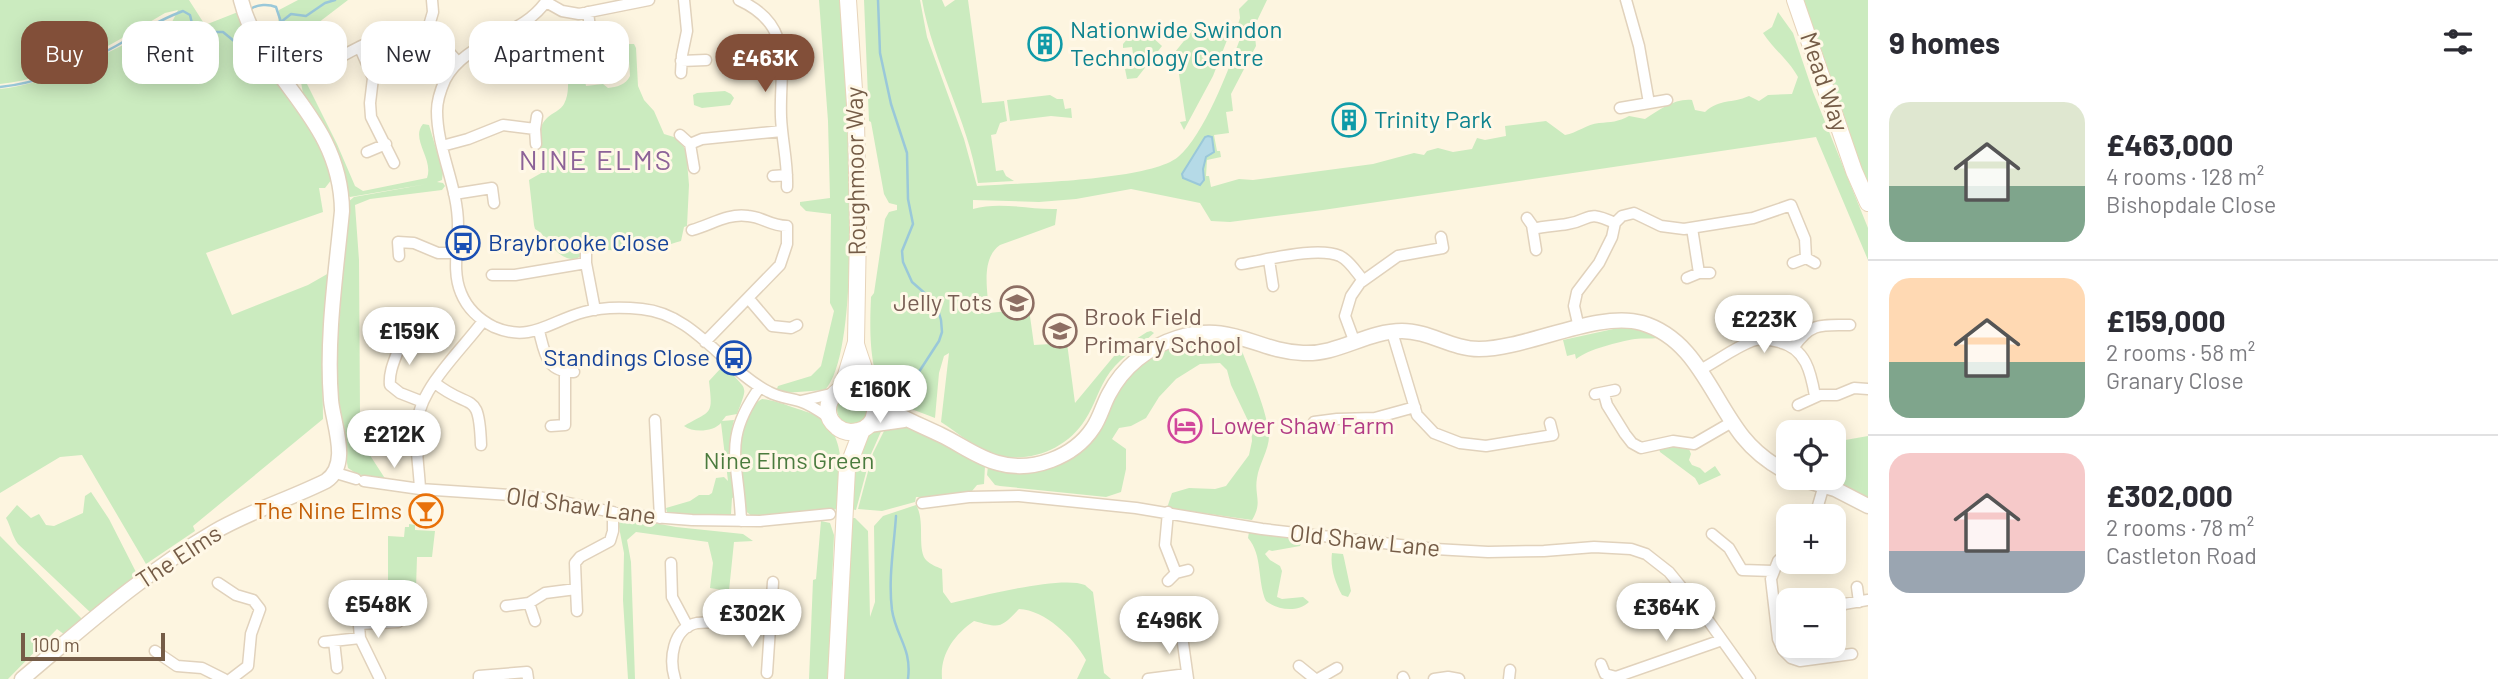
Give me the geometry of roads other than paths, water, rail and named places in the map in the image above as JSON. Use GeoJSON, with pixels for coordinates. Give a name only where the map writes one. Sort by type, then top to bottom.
{"type":"FeatureCollection","features":[{"type":"Feature","properties":{"kind":"main road","name":"Roughmoor Way"},"geometry":{"type":"LineString","coordinates":[[847,469],[865,428],[874,416],[873,399],[856,342],[858,184],[855,84],[848,0]]}},
{"type":"Feature","properties":{"kind":"main road","name":"Mead Way"},"geometry":{"type":"LineString","coordinates":[[1795,0],[1854,171],[1868,203]]}},
{"type":"Feature","properties":{"kind":"main road","name":"Roughmoor Way"},"geometry":{"type":"LineString","coordinates":[[836,679],[847,469],[828,408],[839,390],[856,342]]}},
{"type":"Feature","properties":{"kind":"main road"},"geometry":{"type":"LineString","coordinates":[[839,390],[849,386],[862,388],[873,399]]}},
{"type":"Feature","properties":{"kind":"main road"},"geometry":{"type":"LineString","coordinates":[[834,423],[850,432],[865,428]]}},
{"type":"Feature","properties":{"kind":"street"},"geometry":{"type":"LineString","coordinates":[[241,0],[254,34],[317,125],[334,162],[340,187],[342,211],[330,372],[331,406],[339,457],[336,473],[360,480],[420,489],[417,430],[423,402],[484,321]]}},
{"type":"Feature","properties":{"kind":"street"},"geometry":{"type":"LineString","coordinates":[[430,21],[432,0]]}},
{"type":"Feature","properties":{"kind":"street"},"geometry":{"type":"LineString","coordinates":[[649,0],[588,12],[567,13],[547,1],[530,19],[472,51],[458,62],[446,78],[439,98],[438,118],[458,223],[457,281],[461,294],[469,308],[484,321],[518,333],[539,331],[574,315],[595,310],[633,308],[661,312],[679,321],[760,387],[777,396],[801,401],[834,423]]}},
{"type":"Feature","properties":{"kind":"street"},"geometry":{"type":"LineString","coordinates":[[684,0],[687,38],[681,67],[706,60]]}},
{"type":"Feature","properties":{"kind":"street"},"geometry":{"type":"LineString","coordinates":[[739,0],[757,9],[771,26],[780,45],[783,61],[780,109],[787,181],[773,176]]}},
{"type":"Feature","properties":{"kind":"street"},"geometry":{"type":"LineString","coordinates":[[1626,0],[1639,46],[1649,103]]}},
{"type":"Feature","properties":{"kind":"street"},"geometry":{"type":"LineString","coordinates":[[588,12],[589,21]]}},
{"type":"Feature","properties":{"kind":"street"},"geometry":{"type":"LineString","coordinates":[[347,54],[360,48],[373,78],[370,111],[394,163]]}},
{"type":"Feature","properties":{"kind":"street"},"geometry":{"type":"LineString","coordinates":[[455,59],[458,62]]}},
{"type":"Feature","properties":{"kind":"street"},"geometry":{"type":"LineString","coordinates":[[1620,108],[1667,100]]}},
{"type":"Feature","properties":{"kind":"street"},"geometry":{"type":"LineString","coordinates":[[537,116],[537,144]]}},
{"type":"Feature","properties":{"kind":"street"},"geometry":{"type":"LineString","coordinates":[[442,146],[503,125],[516,124],[536,129]]}},
{"type":"Feature","properties":{"kind":"street"},"geometry":{"type":"LineString","coordinates":[[690,144],[702,139],[782,131]]}},
{"type":"Feature","properties":{"kind":"street"},"geometry":{"type":"LineString","coordinates":[[680,135],[690,144],[694,168]]}},
{"type":"Feature","properties":{"kind":"street"},"geometry":{"type":"LineString","coordinates":[[367,152],[386,144]]}},
{"type":"Feature","properties":{"kind":"street"},"geometry":{"type":"LineString","coordinates":[[454,194],[492,188],[494,203]]}},
{"type":"Feature","properties":{"kind":"street"},"geometry":{"type":"LineString","coordinates":[[1579,328],[1575,312],[1576,296],[1604,254],[1615,223],[1625,215],[1634,213],[1669,228],[1692,228],[1753,218],[1788,200],[1805,239],[1811,261],[1793,262]]}},
{"type":"Feature","properties":{"kind":"street"},"geometry":{"type":"LineString","coordinates":[[705,342],[782,262],[787,244],[787,214]]}},
{"type":"Feature","properties":{"kind":"street"},"geometry":{"type":"LineString","coordinates":[[692,230],[738,215],[752,216],[772,226],[787,226]]}},
{"type":"Feature","properties":{"kind":"street"},"geometry":{"type":"LineString","coordinates":[[1536,250],[1530,224],[1566,224],[1591,215],[1615,223]]}},
{"type":"Feature","properties":{"kind":"street"},"geometry":{"type":"LineString","coordinates":[[1688,278],[1705,273],[1692,228]]}},
{"type":"Feature","properties":{"kind":"street"},"geometry":{"type":"LineString","coordinates":[[399,256],[397,236],[438,253],[456,253]]}},
{"type":"Feature","properties":{"kind":"street"},"geometry":{"type":"LineString","coordinates":[[1355,343],[1345,316],[1351,296],[1363,280],[1398,256],[1443,248],[1441,237]]}},
{"type":"Feature","properties":{"kind":"street"},"geometry":{"type":"LineString","coordinates":[[586,248],[595,310]]}},
{"type":"Feature","properties":{"kind":"street"},"geometry":{"type":"LineString","coordinates":[[1241,264],[1310,253],[1333,254],[1346,260],[1363,280]]}},
{"type":"Feature","properties":{"kind":"street"},"geometry":{"type":"LineString","coordinates":[[1269,260],[1273,286]]}},
{"type":"Feature","properties":{"kind":"street"},"geometry":{"type":"LineString","coordinates":[[492,275],[515,275],[586,262]]}},
{"type":"Feature","properties":{"kind":"street"},"geometry":{"type":"LineString","coordinates":[[515,275],[517,288]]}},
{"type":"Feature","properties":{"kind":"street"},"geometry":{"type":"LineString","coordinates":[[748,299],[772,326],[791,328],[797,325]]}},
{"type":"Feature","properties":{"kind":"street"},"geometry":{"type":"LineString","coordinates":[[873,399],[904,420],[997,463],[1016,466],[1060,456],[1079,445],[1095,424],[1111,391],[1127,368],[1147,352],[1170,340],[1190,335],[1222,332],[1305,354],[1332,351],[1392,332],[1411,332],[1459,347],[1481,349],[1617,320],[1646,324],[1679,344],[1700,370],[1732,422],[1755,450],[1776,465]]}},
{"type":"Feature","properties":{"kind":"street"},"geometry":{"type":"LineString","coordinates":[[1794,347],[1804,333],[1814,326],[1850,325]]}},
{"type":"Feature","properties":{"kind":"street"},"geometry":{"type":"LineString","coordinates":[[539,331],[551,365],[570,372],[570,427],[551,426]]}},
{"type":"Feature","properties":{"kind":"street"},"geometry":{"type":"LineString","coordinates":[[402,332],[390,372],[390,385],[400,393],[423,402]]}},
{"type":"Feature","properties":{"kind":"street"},"geometry":{"type":"LineString","coordinates":[[1392,332],[1420,421],[1434,433],[1451,441],[1470,445],[1506,444],[1553,435],[1550,423]]}},
{"type":"Feature","properties":{"kind":"street"},"geometry":{"type":"LineString","coordinates":[[1700,370],[1756,340],[1776,341],[1794,347],[1808,367],[1815,396]]}},
{"type":"Feature","properties":{"kind":"street"},"geometry":{"type":"LineString","coordinates":[[435,383],[454,397],[470,401],[475,406],[479,414],[481,445]]}},
{"type":"Feature","properties":{"kind":"street"},"geometry":{"type":"LineString","coordinates":[[741,521],[735,441],[740,419],[760,387]]}},
{"type":"Feature","properties":{"kind":"street"},"geometry":{"type":"LineString","coordinates":[[1798,405],[1815,396],[1837,395],[1854,388],[1868,389]]}},
{"type":"Feature","properties":{"kind":"street"},"geometry":{"type":"LineString","coordinates":[[801,401],[839,390]]}},
{"type":"Feature","properties":{"kind":"street"},"geometry":{"type":"LineString","coordinates":[[1605,393],[1607,405],[1626,437],[1641,448],[1673,441],[1694,444],[1732,422]]}},
{"type":"Feature","properties":{"kind":"street"},"geometry":{"type":"LineString","coordinates":[[1323,407],[1320,421],[1375,418],[1415,407]]}},
{"type":"Feature","properties":{"kind":"street"},"geometry":{"type":"LineString","coordinates":[[655,420],[660,518]]}},
{"type":"Feature","properties":{"kind":"street"},"geometry":{"type":"LineString","coordinates":[[865,428],[904,420]]}},
{"type":"Feature","properties":{"kind":"street","name":"The Elms"},"geometry":{"type":"LineString","coordinates":[[22,679],[120,597],[186,550],[232,522],[318,485],[336,473]]}},
{"type":"Feature","properties":{"kind":"street","name":"Old Shaw Lane"},"geometry":{"type":"LineString","coordinates":[[420,489],[539,497],[660,518],[760,522],[830,514]]}},
{"type":"Feature","properties":{"kind":"street"},"geometry":{"type":"LineString","coordinates":[[1838,490],[1868,506]]}},
{"type":"Feature","properties":{"kind":"street","name":"Old Shaw Lane"},"geometry":{"type":"LineString","coordinates":[[922,503],[1001,495],[1168,512],[1262,529],[1435,549],[1488,552],[1594,547],[1630,549],[1646,554],[1669,572],[1750,679]]}},
{"type":"Feature","properties":{"kind":"street"},"geometry":{"type":"LineString","coordinates":[[577,611],[575,563],[580,557],[610,541],[614,512]]}},
{"type":"Feature","properties":{"kind":"street"},"geometry":{"type":"LineString","coordinates":[[1168,512],[1165,545],[1172,577],[1188,570]]}},
{"type":"Feature","properties":{"kind":"street"},"geometry":{"type":"LineString","coordinates":[[1720,535],[1737,566],[1742,570],[1773,571]]}},
{"type":"Feature","properties":{"kind":"street"},"geometry":{"type":"LineString","coordinates":[[671,563],[670,592],[688,627]]}},
{"type":"Feature","properties":{"kind":"street"},"geometry":{"type":"LineString","coordinates":[[1776,565],[1772,592],[1776,623]]}},
{"type":"Feature","properties":{"kind":"street"},"geometry":{"type":"LineString","coordinates":[[767,673],[773,582]]}},
{"type":"Feature","properties":{"kind":"street"},"geometry":{"type":"LineString","coordinates":[[218,583],[236,596],[253,600],[260,609],[251,634],[248,666],[231,679]]}},
{"type":"Feature","properties":{"kind":"street"},"geometry":{"type":"LineString","coordinates":[[370,587],[356,587],[360,638],[380,679]]}},
{"type":"Feature","properties":{"kind":"street"},"geometry":{"type":"LineString","coordinates":[[1846,604],[1864,601],[1857,587]]}},
{"type":"Feature","properties":{"kind":"street"},"geometry":{"type":"LineString","coordinates":[[506,606],[529,603],[545,593],[576,589]]}},
{"type":"Feature","properties":{"kind":"street"},"geometry":{"type":"LineString","coordinates":[[359,624],[398,627],[399,596]]}},
{"type":"Feature","properties":{"kind":"street"},"geometry":{"type":"LineString","coordinates":[[529,603],[535,621]]}},
{"type":"Feature","properties":{"kind":"street"},"geometry":{"type":"LineString","coordinates":[[675,679],[671,663],[674,648],[679,636],[688,627],[700,623],[770,628]]}},
{"type":"Feature","properties":{"kind":"street"},"geometry":{"type":"LineString","coordinates":[[1147,679],[1188,677],[1181,629]]}},
{"type":"Feature","properties":{"kind":"street"},"geometry":{"type":"LineString","coordinates":[[337,668],[329,642],[360,638]]}},
{"type":"Feature","properties":{"kind":"street"},"geometry":{"type":"LineString","coordinates":[[1601,664],[1605,674],[1616,677],[1722,639]]}},
{"type":"Feature","properties":{"kind":"street"},"geometry":{"type":"LineString","coordinates":[[155,651],[177,666],[202,668],[223,679]]}},
{"type":"Feature","properties":{"kind":"street"},"geometry":{"type":"LineString","coordinates":[[1846,654],[1852,654]]}},
{"type":"Feature","properties":{"kind":"street"},"geometry":{"type":"LineString","coordinates":[[1791,658],[1800,661],[1820,658]]}},
{"type":"Feature","properties":{"kind":"street"},"geometry":{"type":"LineString","coordinates":[[480,679],[479,676],[527,676],[527,660]]}},
{"type":"Feature","properties":{"kind":"street"},"geometry":{"type":"LineString","coordinates":[[1299,666],[1317,679],[1337,668]]}},
{"type":"Feature","properties":{"kind":"street"},"geometry":{"type":"LineString","coordinates":[[1434,679],[1459,679]]}},
{"type":"Feature","properties":{"kind":"water"},"geometry":{"type":"Polygon","coordinates":[[[1208,136],[1212,137],[1214,152],[1206,157],[1204,180],[1200,185],[1183,178],[1182,174],[1208,136]]]}},
{"type":"Feature","properties":{"kind":"waterway"},"geometry":{"type":"LineString","coordinates":[[251,9],[263,5],[276,7],[281,22],[291,14],[306,16],[325,3],[335,0]]}},
{"type":"Feature","properties":{"kind":"waterway"},"geometry":{"type":"LineString","coordinates":[[878,0],[880,53],[891,104],[907,153],[908,199],[913,224],[902,251],[903,262],[912,282],[936,303],[942,332],[915,378],[910,405]]}},
{"type":"Feature","properties":{"kind":"waterway"},"geometry":{"type":"LineString","coordinates":[[0,87],[30,82],[75,66],[183,11],[190,15],[194,32],[223,32],[233,40]]}},
{"type":"Feature","properties":{"kind":"waterway"},"geometry":{"type":"LineString","coordinates":[[896,516],[891,598],[894,619],[908,659],[908,679]]}},
{"type":"Feature","properties":{"kind":"place","name":"Nationwide Swindon Technology Centre"},"geometry":{"type":"Point","coordinates":[1045,44]}},
{"type":"Feature","properties":{"kind":"place","name":"Trinity Park"},"geometry":{"type":"Point","coordinates":[1349,120]}},
{"type":"Feature","properties":{"kind":"place","name":"Braybrooke Close"},"geometry":{"type":"Point","coordinates":[463,243]}},
{"type":"Feature","properties":{"kind":"place","name":"Jelly Tots"},"geometry":{"type":"Point","coordinates":[1017,303]}},
{"type":"Feature","properties":{"kind":"place","name":"Brook Field Primary School"},"geometry":{"type":"Point","coordinates":[1060,331]}},
{"type":"Feature","properties":{"kind":"place","name":"Standings Close"},"geometry":{"type":"Point","coordinates":[734,358]}},
{"type":"Feature","properties":{"kind":"place","name":"Lower Shaw Farm"},"geometry":{"type":"Point","coordinates":[1185,426]}},
{"type":"Feature","properties":{"kind":"place","name":"The Nine Elms"},"geometry":{"type":"Point","coordinates":[426,511]}},
{"type":"Feature","properties":{"kind":"district","name":"NINE ELMS"},"geometry":{"type":"Point","coordinates":[596,160]}},
{"type":"Feature","properties":{"kind":"park label","name":"Nine Elms Green"},"geometry":{"type":"Point","coordinates":[789,461]}}]}
